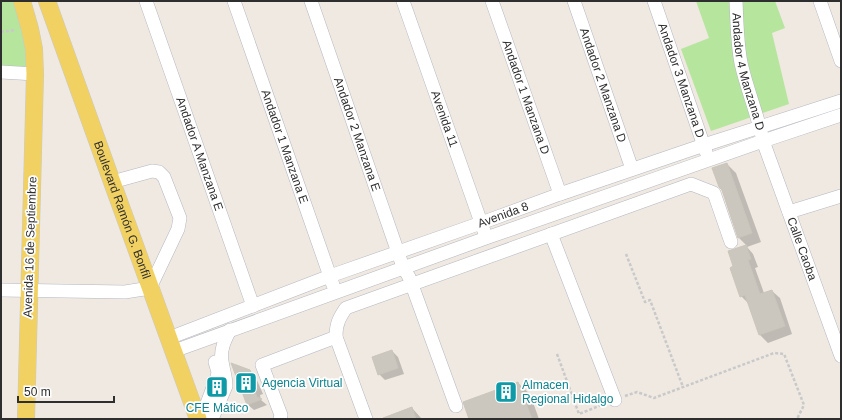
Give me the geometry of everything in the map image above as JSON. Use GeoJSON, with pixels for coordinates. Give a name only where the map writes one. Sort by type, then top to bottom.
{"type":"FeatureCollection","features":[{"type":"Feature","properties":{"kind":"main road"},"geometry":{"type":"LineString","coordinates":[[22,1],[34,48],[35,74]]}},
{"type":"Feature","properties":{"kind":"main road","name":"Boulevard Ramón G. Bonfil"},"geometry":{"type":"LineString","coordinates":[[48,1],[198,419]]}},
{"type":"Feature","properties":{"kind":"main road","name":"Avenida 16 de Septiembre"},"geometry":{"type":"LineString","coordinates":[[26,419],[35,74]]}},
{"type":"Feature","properties":{"kind":"street","name":"Andador A Manzana E"},"geometry":{"type":"LineString","coordinates":[[146,1],[253,306]]}},
{"type":"Feature","properties":{"kind":"street","name":"Andador 1 Manzana E"},"geometry":{"type":"LineString","coordinates":[[234,1],[335,292]]}},
{"type":"Feature","properties":{"kind":"street","name":"Andador 2 Manzana E"},"geometry":{"type":"LineString","coordinates":[[311,1],[403,267],[412,285],[456,406]]}},
{"type":"Feature","properties":{"kind":"street","name":"Avenida 11"},"geometry":{"type":"LineString","coordinates":[[403,1],[486,238]]}},
{"type":"Feature","properties":{"kind":"street","name":"Andador 1 Manzana D"},"geometry":{"type":"LineString","coordinates":[[492,1],[560,194]]}},
{"type":"Feature","properties":{"kind":"street","name":"Andador 2 Manzana D"},"geometry":{"type":"LineString","coordinates":[[574,1],[632,169]]}},
{"type":"Feature","properties":{"kind":"street","name":"Andador 3 Manzana D"},"geometry":{"type":"LineString","coordinates":[[654,1],[709,160]]}},
{"type":"Feature","properties":{"kind":"street","name":"Andador 4 Manzana D"},"geometry":{"type":"LineString","coordinates":[[736,1],[737,38],[742,64],[763,141]]}},
{"type":"Feature","properties":{"kind":"street"},"geometry":{"type":"LineString","coordinates":[[820,1],[841,60]]}},
{"type":"Feature","properties":{"kind":"street"},"geometry":{"type":"LineString","coordinates":[[1,72],[35,74]]}},
{"type":"Feature","properties":{"kind":"street","name":"Avenida 8"},"geometry":{"type":"LineString","coordinates":[[171,344],[253,306],[330,276],[632,169],[841,100]]}},
{"type":"Feature","properties":{"kind":"street","name":"Avenida 8"},"geometry":{"type":"LineString","coordinates":[[171,344],[228,335],[335,292],[403,267],[841,115]]}},
{"type":"Feature","properties":{"kind":"street","name":"Calle Caoba"},"geometry":{"type":"LineString","coordinates":[[763,141],[841,356]]}},
{"type":"Feature","properties":{"kind":"street"},"geometry":{"type":"LineString","coordinates":[[1,290],[125,292],[150,288],[178,229],[180,218],[164,177],[159,172],[152,171],[112,182]]}},
{"type":"Feature","properties":{"kind":"street"},"geometry":{"type":"LineString","coordinates":[[366,419],[336,337],[336,327],[339,317],[346,308],[691,184],[714,193],[731,242]]}},
{"type":"Feature","properties":{"kind":"street"},"geometry":{"type":"LineString","coordinates":[[789,212],[841,196]]}},
{"type":"Feature","properties":{"kind":"street"},"geometry":{"type":"LineString","coordinates":[[551,234],[615,400]]}},
{"type":"Feature","properties":{"kind":"street"},"geometry":{"type":"LineString","coordinates":[[208,419],[205,411],[206,406],[218,372],[214,349],[216,343],[228,335]]}},
{"type":"Feature","properties":{"kind":"street"},"geometry":{"type":"LineString","coordinates":[[212,419],[226,386],[221,352],[228,335]]}},
{"type":"Feature","properties":{"kind":"street"},"geometry":{"type":"LineString","coordinates":[[280,419],[281,415],[262,365],[336,337]]}},
{"type":"Feature","properties":{"kind":"path"},"geometry":{"type":"LineString","coordinates":[[626,254],[645,302],[650,300],[683,387]]}},
{"type":"Feature","properties":{"kind":"path"},"geometry":{"type":"LineString","coordinates":[[557,354],[579,414],[636,392],[654,398],[774,353],[784,354],[804,405],[797,419]]}},
{"type":"Feature","properties":{"kind":"green space"},"geometry":{"type":"Polygon","coordinates":[[[1,1],[25,1],[39,72],[1,70],[1,1]]]}},
{"type":"Feature","properties":{"kind":"green space"},"geometry":{"type":"Polygon","coordinates":[[[696,1],[775,1],[785,28],[772,33],[789,104],[711,131],[681,49],[709,38],[696,1]]]}},
{"type":"Feature","properties":{"kind":"building"},"geometry":{"type":"Polygon","coordinates":[[[727,163],[752,233],[738,238],[722,190],[719,187],[712,168],[727,163]]]}},
{"type":"Feature","properties":{"kind":"building"},"geometry":{"type":"Polygon","coordinates":[[[746,245],[751,259],[748,260],[760,294],[772,290],[785,326],[759,335],[745,295],[740,297],[730,268],[733,266],[728,251],[746,245]]]}},
{"type":"Feature","properties":{"kind":"building"},"geometry":{"type":"Polygon","coordinates":[[[392,350],[398,368],[378,375],[372,357],[392,350]]]}},
{"type":"Feature","properties":{"kind":"building","name":"Agencia Virtual"},"geometry":{"type":"Polygon","coordinates":[[[231,363],[250,370],[257,388],[254,389],[257,397],[262,399],[247,405],[231,363]]]}},
{"type":"Feature","properties":{"kind":"building","name":"Almacen Regional Hidalgo"},"geometry":{"type":"Polygon","coordinates":[[[518,382],[532,419],[469,419],[463,402],[518,382]]]}},
{"type":"Feature","properties":{"kind":"building"},"geometry":{"type":"Polygon","coordinates":[[[412,407],[416,419],[383,419],[383,418],[412,407]]]}},
{"type":"Feature","properties":{"kind":"place","name":"Agencia Virtual"},"geometry":{"type":"Point","coordinates":[246,383]}},
{"type":"Feature","properties":{"kind":"place","name":"CFE Mático"},"geometry":{"type":"Point","coordinates":[217,387]}},
{"type":"Feature","properties":{"kind":"place","name":"Almacen Regional Hidalgo"},"geometry":{"type":"Point","coordinates":[506,392]}}]}
